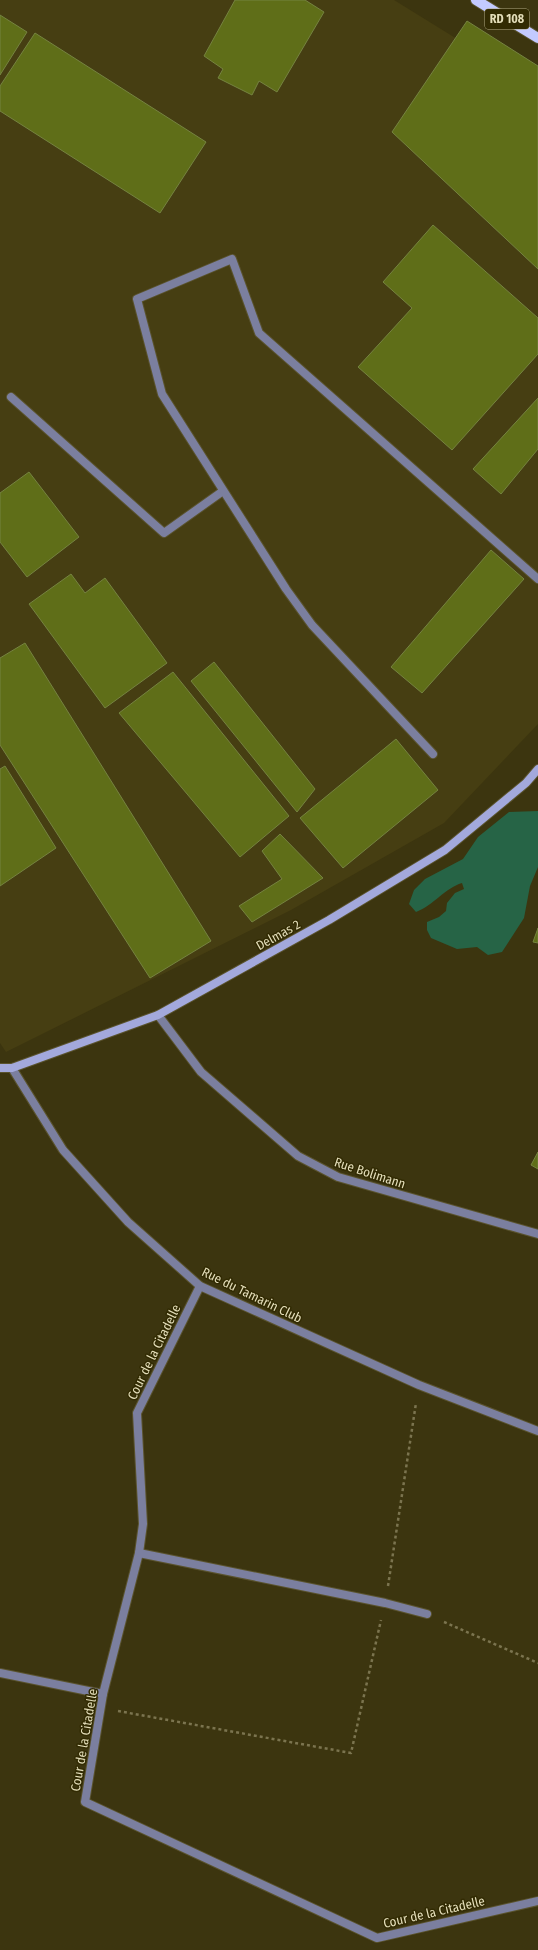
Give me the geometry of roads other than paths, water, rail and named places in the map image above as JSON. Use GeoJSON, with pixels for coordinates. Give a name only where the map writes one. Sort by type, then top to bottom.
{"type":"FeatureCollection","features":[{"type":"Feature","properties":{"kind":"main road","name":"RD 108"},"geometry":{"type":"LineString","coordinates":[[476,0],[538,38]]}},
{"type":"Feature","properties":{"kind":"street"},"geometry":{"type":"LineString","coordinates":[[432,754],[312,625],[286,589],[162,394],[137,299],[232,259],[259,333],[538,579]]}},
{"type":"Feature","properties":{"kind":"street"},"geometry":{"type":"LineString","coordinates":[[10,396],[164,533],[224,491]]}},
{"type":"Feature","properties":{"kind":"street","name":"Delmas 2"},"geometry":{"type":"LineString","coordinates":[[0,1068],[12,1068],[158,1015],[330,920],[445,850],[526,783],[538,769]]}},
{"type":"Feature","properties":{"kind":"street","name":"Rue Bolimann"},"geometry":{"type":"LineString","coordinates":[[158,1015],[201,1072],[298,1156],[338,1177],[538,1234]]}},
{"type":"Feature","properties":{"kind":"street","name":"Rue du Tamarin Club"},"geometry":{"type":"LineString","coordinates":[[12,1068],[63,1150],[128,1222],[200,1286],[419,1385],[538,1431]]}},
{"type":"Feature","properties":{"kind":"street","name":"Cour de la Citadelle"},"geometry":{"type":"LineString","coordinates":[[200,1286],[137,1413],[143,1524],[139,1553],[103,1694],[86,1802],[377,1938],[538,1901]]}},
{"type":"Feature","properties":{"kind":"street"},"geometry":{"type":"LineString","coordinates":[[139,1553],[385,1603],[427,1614]]}},
{"type":"Feature","properties":{"kind":"street"},"geometry":{"type":"LineString","coordinates":[[0,1673],[103,1694]]}}]}
